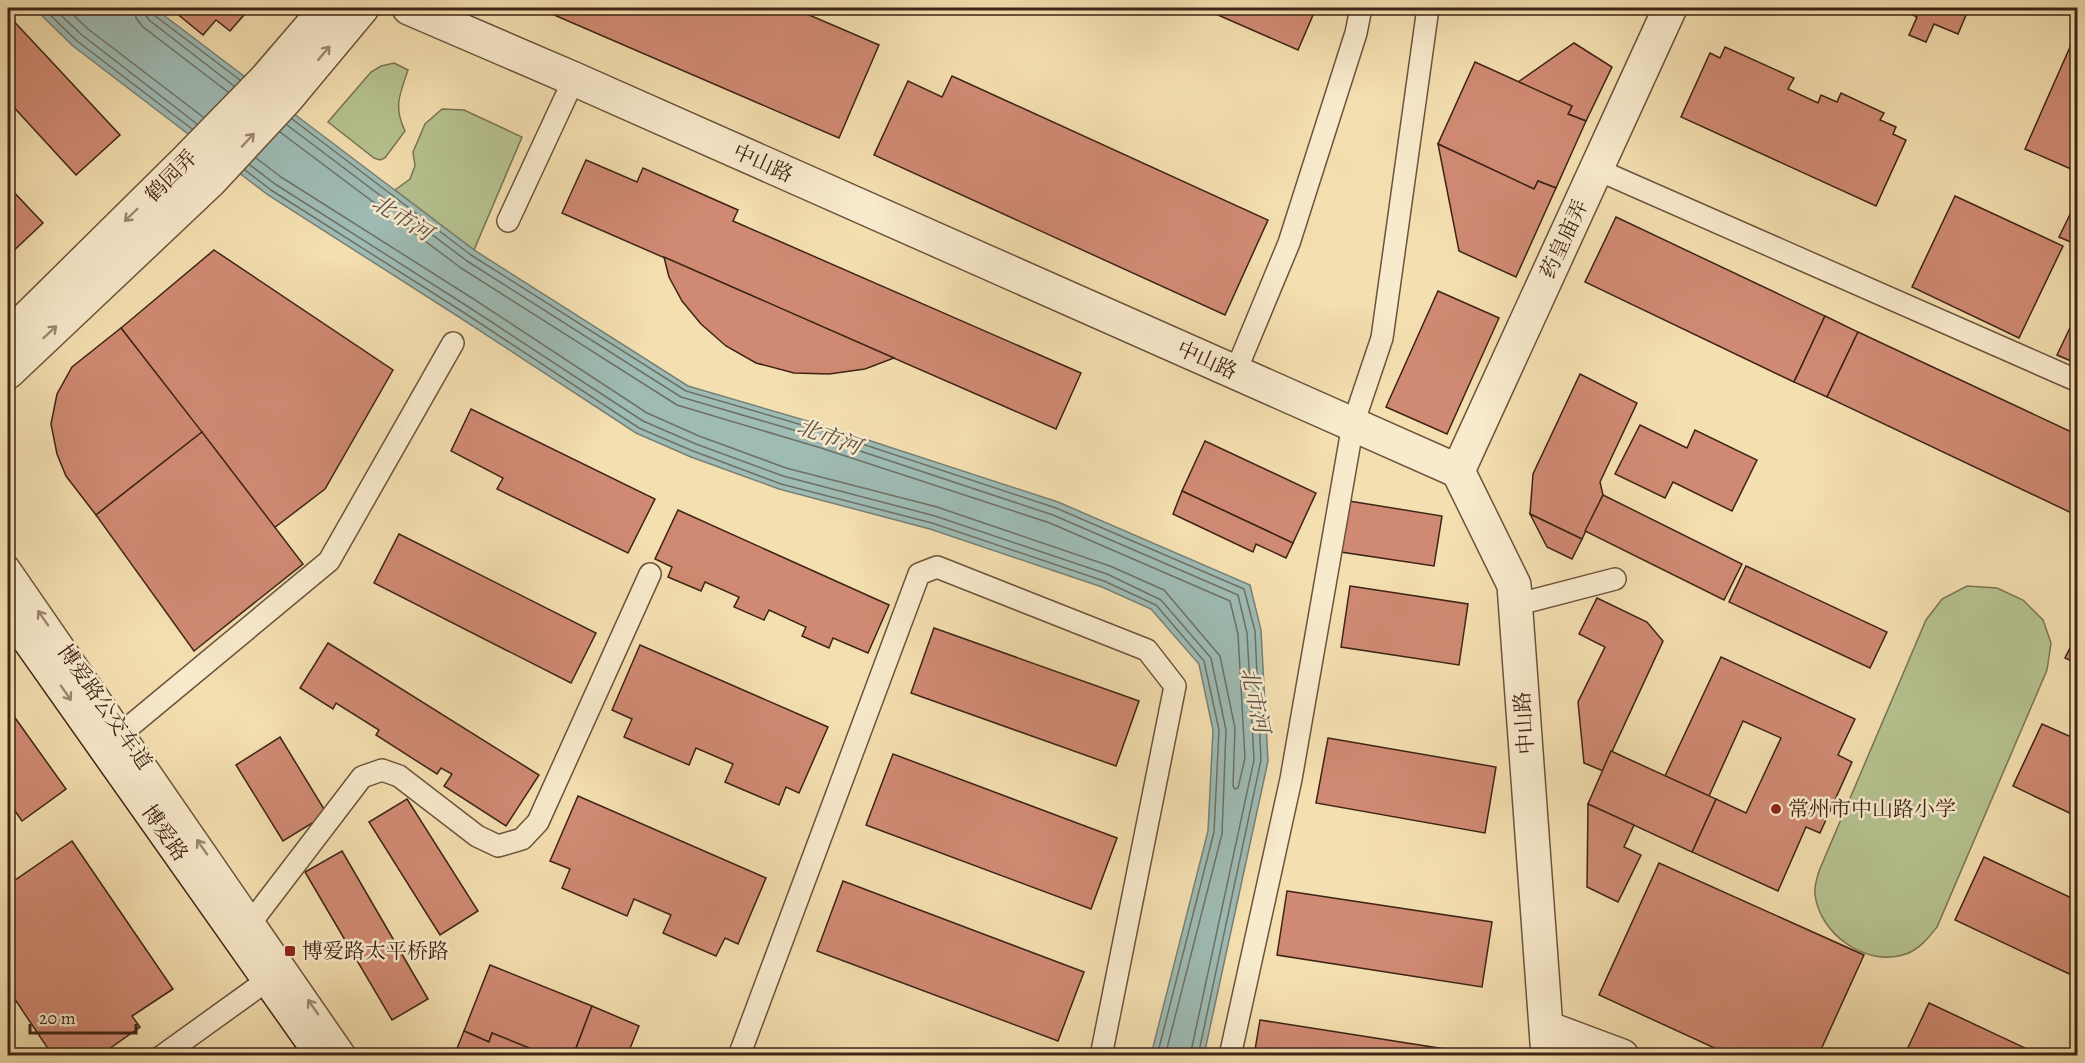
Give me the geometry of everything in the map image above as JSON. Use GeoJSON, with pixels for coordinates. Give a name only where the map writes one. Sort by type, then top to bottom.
{"type":"FeatureCollection","features":[{"type":"Feature","properties":{"kind":"street","name":"鹤园弄"},"geometry":{"type":"LineString","coordinates":[[276,88],[327,8]]}},
{"type":"Feature","properties":{"kind":"street","name":"鹤园弄"},"geometry":{"type":"LineString","coordinates":[[8,372],[276,88],[362,8]]}},
{"type":"Feature","properties":{"kind":"street","name":"中山路"},"geometry":{"type":"LineString","coordinates":[[409,8],[1458,471],[1514,585],[1548,1042]]}},
{"type":"Feature","properties":{"kind":"street","name":"药皇庙弄"},"geometry":{"type":"LineString","coordinates":[[1458,471],[1670,8]]}},
{"type":"Feature","properties":{"kind":"street","name":"鹤园弄"},"geometry":{"type":"LineString","coordinates":[[8,336],[199,170]]}},
{"type":"Feature","properties":{"kind":"street","name":"博爱路"},"geometry":{"type":"LineString","coordinates":[[8,610],[113,739],[246,930],[269,979],[322,1056]]}},
{"type":"Feature","properties":{"kind":"street"},"geometry":{"type":"LineString","coordinates":[[1548,1042],[1622,1056]]}},
{"type":"Feature","properties":{"kind":"lane"},"geometry":{"type":"LineString","coordinates":[[1235,373],[1289,243],[1356,33],[1360,8]]}},
{"type":"Feature","properties":{"kind":"lane"},"geometry":{"type":"LineString","coordinates":[[1230,1056],[1291,779],[1353,424],[1382,338],[1428,8]]}},
{"type":"Feature","properties":{"kind":"lane"},"geometry":{"type":"LineString","coordinates":[[508,221],[574,79]]}},
{"type":"Feature","properties":{"kind":"lane"},"geometry":{"type":"LineString","coordinates":[[1596,169],[2078,381]]}},
{"type":"Feature","properties":{"kind":"lane"},"geometry":{"type":"LineString","coordinates":[[113,739],[328,561],[453,343]]}},
{"type":"Feature","properties":{"kind":"lane","name":"博爱路公交车道"},"geometry":{"type":"LineString","coordinates":[[8,566],[113,739]]}},
{"type":"Feature","properties":{"kind":"lane"},"geometry":{"type":"LineString","coordinates":[[740,1056],[919,574],[937,567],[1147,650],[1175,686],[1101,1056]]}},
{"type":"Feature","properties":{"kind":"lane"},"geometry":{"type":"LineString","coordinates":[[346,1056],[246,930],[362,777],[382,770],[399,776],[477,836],[498,846],[522,839],[538,822],[650,574]]}},
{"type":"Feature","properties":{"kind":"lane"},"geometry":{"type":"LineString","coordinates":[[1515,604],[1615,579]]}},
{"type":"Feature","properties":{"kind":"lane"},"geometry":{"type":"LineString","coordinates":[[162,1056],[269,979]]}},
{"type":"Feature","properties":{"kind":"green space"},"geometry":{"type":"Polygon","coordinates":[[[394,63],[408,70],[399,100],[399,114],[405,131],[385,158],[380,160],[374,158],[328,122],[371,72],[381,66],[394,63]]]}},
{"type":"Feature","properties":{"kind":"green space"},"geometry":{"type":"Polygon","coordinates":[[[442,109],[464,110],[522,137],[474,250],[395,190],[410,179],[415,166],[413,152],[425,124],[442,109]]]}},
{"type":"Feature","properties":{"kind":"green space"},"geometry":{"type":"Polygon","coordinates":[[[1967,586],[1997,588],[2023,600],[2043,620],[2051,643],[2047,670],[1937,927],[1916,949],[1906,954],[1891,957],[1861,952],[1835,934],[1818,909],[1815,888],[1819,871],[1926,620],[1942,599],[1967,586]]]}},
{"type":"Feature","properties":{"kind":"water","name":"北市河"},"geometry":{"type":"Polygon","coordinates":[[[34,8],[154,8],[474,250],[688,386],[828,427],[1058,502],[1250,585],[1261,630],[1268,761],[1204,1055],[1151,1055],[1208,831],[1213,730],[1199,664],[1151,609],[1102,587],[930,529],[779,489],[691,457],[636,433],[268,195],[73,46],[34,8]]]}},
{"type":"Feature","properties":{"kind":"building"},"geometry":{"type":"Polygon","coordinates":[[[170,8],[250,8],[230,31],[216,20],[203,35],[170,8]]]}},
{"type":"Feature","properties":{"kind":"building"},"geometry":{"type":"Polygon","coordinates":[[[538,8],[793,8],[879,45],[839,138],[538,8]]]}},
{"type":"Feature","properties":{"kind":"building"},"geometry":{"type":"Polygon","coordinates":[[[1202,8],[1316,8],[1298,50],[1202,8]]]}},
{"type":"Feature","properties":{"kind":"building"},"geometry":{"type":"Polygon","coordinates":[[[1909,8],[1969,8],[1958,34],[1934,24],[1926,42],[1909,35],[1917,17],[1907,12],[1909,8]]]}},
{"type":"Feature","properties":{"kind":"building"},"geometry":{"type":"Polygon","coordinates":[[[8,15],[120,135],[76,175],[8,101],[8,15]]]}},
{"type":"Feature","properties":{"kind":"building"},"geometry":{"type":"Polygon","coordinates":[[[2078,29],[2078,172],[2025,149],[2078,29]]]}},
{"type":"Feature","properties":{"kind":"building"},"geometry":{"type":"Polygon","coordinates":[[[1574,43],[1612,67],[1586,121],[1568,114],[1572,106],[1518,82],[1574,43]]]}},
{"type":"Feature","properties":{"kind":"building"},"geometry":{"type":"Polygon","coordinates":[[[1725,47],[1794,78],[1788,89],[1818,103],[1821,95],[1837,102],[1841,93],[1884,113],[1880,120],[1896,127],[1893,134],[1906,140],[1876,206],[1681,117],[1710,53],[1720,58],[1725,47]]]}},
{"type":"Feature","properties":{"kind":"building"},"geometry":{"type":"Polygon","coordinates":[[[1475,62],[1572,106],[1568,114],[1586,121],[1556,188],[1538,181],[1534,189],[1438,144],[1475,62]]]}},
{"type":"Feature","properties":{"kind":"building"},"geometry":{"type":"Polygon","coordinates":[[[952,76],[1268,220],[1225,315],[874,155],[908,81],[942,97],[952,76]]]}},
{"type":"Feature","properties":{"kind":"building"},"geometry":{"type":"Polygon","coordinates":[[[1438,144],[1534,189],[1538,181],[1556,188],[1516,277],[1459,251],[1438,144]]]}},
{"type":"Feature","properties":{"kind":"building"},"geometry":{"type":"Polygon","coordinates":[[[586,160],[637,182],[643,168],[738,210],[733,221],[1081,373],[1056,429],[562,213],[586,160]]]}},
{"type":"Feature","properties":{"kind":"building"},"geometry":{"type":"Polygon","coordinates":[[[8,186],[43,223],[8,256],[8,186]]]}},
{"type":"Feature","properties":{"kind":"building"},"geometry":{"type":"Polygon","coordinates":[[[1955,196],[2063,246],[2019,338],[1912,287],[1955,196]]]}},
{"type":"Feature","properties":{"kind":"building"},"geometry":{"type":"Polygon","coordinates":[[[2078,198],[2078,245],[2059,237],[2078,198]]]}},
{"type":"Feature","properties":{"kind":"building"},"geometry":{"type":"Polygon","coordinates":[[[1616,217],[1825,316],[1794,382],[1585,282],[1616,217]]]}},
{"type":"Feature","properties":{"kind":"building"},"geometry":{"type":"Polygon","coordinates":[[[214,250],[393,370],[325,489],[274,528],[121,328],[214,250]]]}},
{"type":"Feature","properties":{"kind":"building"},"geometry":{"type":"Polygon","coordinates":[[[664,257],[894,358],[865,369],[829,374],[794,373],[756,363],[726,346],[701,324],[682,301],[669,277],[664,257]]]}},
{"type":"Feature","properties":{"kind":"building"},"geometry":{"type":"Polygon","coordinates":[[[1438,291],[1499,318],[1447,434],[1386,407],[1438,291]]]}},
{"type":"Feature","properties":{"kind":"building"},"geometry":{"type":"Polygon","coordinates":[[[2078,311],[2078,364],[2057,355],[2078,311]]]}},
{"type":"Feature","properties":{"kind":"building"},"geometry":{"type":"Polygon","coordinates":[[[1825,316],[1858,332],[1827,397],[1794,382],[1825,316]]]}},
{"type":"Feature","properties":{"kind":"building"},"geometry":{"type":"Polygon","coordinates":[[[121,328],[202,432],[96,515],[66,476],[57,454],[51,424],[57,394],[72,367],[121,328]]]}},
{"type":"Feature","properties":{"kind":"building"},"geometry":{"type":"Polygon","coordinates":[[[1858,332],[2078,435],[2078,516],[1827,397],[1858,332]]]}},
{"type":"Feature","properties":{"kind":"building"},"geometry":{"type":"Polygon","coordinates":[[[1580,374],[1637,403],[1600,482],[1603,495],[1582,539],[1530,514],[1533,474],[1580,374]]]}},
{"type":"Feature","properties":{"kind":"building"},"geometry":{"type":"Polygon","coordinates":[[[471,409],[655,499],[628,553],[497,489],[503,478],[451,451],[471,409]]]}},
{"type":"Feature","properties":{"kind":"building"},"geometry":{"type":"Polygon","coordinates":[[[1640,425],[1687,448],[1695,430],[1757,460],[1732,511],[1673,482],[1665,498],[1615,474],[1640,425]]]}},
{"type":"Feature","properties":{"kind":"building"},"geometry":{"type":"Polygon","coordinates":[[[202,432],[303,564],[194,651],[96,515],[202,432]]]}},
{"type":"Feature","properties":{"kind":"building"},"geometry":{"type":"Polygon","coordinates":[[[1205,441],[1316,493],[1293,543],[1182,491],[1205,441]]]}},
{"type":"Feature","properties":{"kind":"building"},"geometry":{"type":"Polygon","coordinates":[[[1182,491],[1293,543],[1286,558],[1256,544],[1253,552],[1173,514],[1182,491]]]}},
{"type":"Feature","properties":{"kind":"building"},"geometry":{"type":"Polygon","coordinates":[[[1603,495],[1742,564],[1724,600],[1585,531],[1603,495]]]}},
{"type":"Feature","properties":{"kind":"building"},"geometry":{"type":"Polygon","coordinates":[[[1349,501],[1442,516],[1434,566],[1341,552],[1349,501]]]}},
{"type":"Feature","properties":{"kind":"building"},"geometry":{"type":"Polygon","coordinates":[[[678,510],[889,605],[868,653],[833,638],[829,648],[802,636],[806,627],[769,610],[764,620],[734,607],[739,597],[705,582],[701,591],[668,577],[672,567],[655,559],[678,510]]]}},
{"type":"Feature","properties":{"kind":"building"},"geometry":{"type":"Polygon","coordinates":[[[1530,514],[1582,539],[1572,559],[1547,547],[1530,514]]]}},
{"type":"Feature","properties":{"kind":"building"},"geometry":{"type":"Polygon","coordinates":[[[399,534],[596,633],[571,683],[374,583],[399,534]]]}},
{"type":"Feature","properties":{"kind":"building"},"geometry":{"type":"Polygon","coordinates":[[[1746,566],[1887,632],[1870,668],[1729,602],[1746,566]]]}},
{"type":"Feature","properties":{"kind":"building"},"geometry":{"type":"Polygon","coordinates":[[[1350,586],[1468,604],[1459,665],[1341,647],[1350,586]]]}},
{"type":"Feature","properties":{"kind":"building"},"geometry":{"type":"Polygon","coordinates":[[[1597,598],[1647,622],[1663,641],[1603,771],[1584,763],[1578,702],[1605,647],[1579,634],[1597,598]]]}},
{"type":"Feature","properties":{"kind":"building"},"geometry":{"type":"Polygon","coordinates":[[[934,628],[1139,701],[1116,766],[911,693],[934,628]]]}},
{"type":"Feature","properties":{"kind":"building"},"geometry":{"type":"Polygon","coordinates":[[[2078,632],[2078,664],[2065,658],[2078,632]]]}},
{"type":"Feature","properties":{"kind":"building"},"geometry":{"type":"Polygon","coordinates":[[[328,643],[539,775],[506,826],[444,786],[452,774],[441,768],[437,774],[376,735],[379,730],[336,703],[333,709],[300,688],[328,643]]]}},
{"type":"Feature","properties":{"kind":"building"},"geometry":{"type":"Polygon","coordinates":[[[640,645],[828,727],[799,793],[786,787],[779,805],[725,782],[733,764],[696,748],[689,765],[624,737],[632,719],[612,710],[640,645]]]}},
{"type":"Feature","properties":{"kind":"building"},"geometry":{"type":"Polygon","coordinates":[[[1721,657],[1855,719],[1838,755],[1852,762],[1820,833],[1806,827],[1778,891],[1692,852],[1716,799],[1746,813],[1781,738],[1743,721],[1709,796],[1665,776],[1721,657]]]}},
{"type":"Feature","properties":{"kind":"building"},"geometry":{"type":"Polygon","coordinates":[[[8,708],[66,789],[22,821],[8,801],[8,708]]]}},
{"type":"Feature","properties":{"kind":"building"},"geometry":{"type":"Polygon","coordinates":[[[2042,724],[2078,740],[2078,817],[2013,786],[2042,724]]]}},
{"type":"Feature","properties":{"kind":"building"},"geometry":{"type":"Polygon","coordinates":[[[280,737],[327,814],[283,841],[236,765],[280,737]]]}},
{"type":"Feature","properties":{"kind":"building"},"geometry":{"type":"Polygon","coordinates":[[[1328,738],[1496,767],[1485,833],[1316,803],[1328,738]]]}},
{"type":"Feature","properties":{"kind":"building"},"geometry":{"type":"Polygon","coordinates":[[[1611,751],[1716,799],[1692,852],[1588,804],[1611,751]]]}},
{"type":"Feature","properties":{"kind":"building"},"geometry":{"type":"Polygon","coordinates":[[[893,754],[1117,838],[1091,909],[866,825],[893,754]]]}},
{"type":"Feature","properties":{"kind":"building"},"geometry":{"type":"Polygon","coordinates":[[[578,796],[766,878],[738,944],[725,938],[716,956],[663,933],[671,915],[634,899],[627,916],[562,888],[570,869],[550,861],[578,796]]]}},
{"type":"Feature","properties":{"kind":"building"},"geometry":{"type":"Polygon","coordinates":[[[407,799],[478,911],[440,935],[369,822],[407,799]]]}},
{"type":"Feature","properties":{"kind":"building"},"geometry":{"type":"Polygon","coordinates":[[[1588,804],[1634,825],[1624,847],[1641,855],[1618,902],[1587,887],[1588,804]]]}},
{"type":"Feature","properties":{"kind":"building"},"geometry":{"type":"Polygon","coordinates":[[[72,841],[173,989],[132,1016],[140,1027],[99,1056],[53,1056],[8,989],[8,885],[72,841]]]}},
{"type":"Feature","properties":{"kind":"building"},"geometry":{"type":"Polygon","coordinates":[[[342,851],[428,999],[392,1020],[305,872],[342,851]]]}},
{"type":"Feature","properties":{"kind":"building"},"geometry":{"type":"Polygon","coordinates":[[[1984,857],[2078,901],[2078,978],[1955,920],[1984,857]]]}},
{"type":"Feature","properties":{"kind":"building"},"geometry":{"type":"Polygon","coordinates":[[[1659,863],[1864,955],[1818,1056],[1732,1056],[1599,995],[1659,863]]]}},
{"type":"Feature","properties":{"kind":"building"},"geometry":{"type":"Polygon","coordinates":[[[843,881],[1084,972],[1058,1041],[817,951],[843,881]]]}},
{"type":"Feature","properties":{"kind":"building"},"geometry":{"type":"Polygon","coordinates":[[[1287,891],[1492,922],[1482,987],[1277,955],[1287,891]]]}},
{"type":"Feature","properties":{"kind":"building"},"geometry":{"type":"Polygon","coordinates":[[[490,965],[592,1006],[573,1056],[543,1056],[544,1054],[492,1033],[489,1042],[464,1031],[490,965]]]}},
{"type":"Feature","properties":{"kind":"building"},"geometry":{"type":"Polygon","coordinates":[[[1929,1003],[2042,1056],[1904,1056],[1929,1003]]]}},
{"type":"Feature","properties":{"kind":"building"},"geometry":{"type":"Polygon","coordinates":[[[592,1006],[639,1026],[627,1056],[573,1056],[592,1006]]]}},
{"type":"Feature","properties":{"kind":"building"},"geometry":{"type":"Polygon","coordinates":[[[1260,1020],[1483,1055],[1483,1056],[1254,1056],[1260,1020]]]}},
{"type":"Feature","properties":{"kind":"building"},"geometry":{"type":"Polygon","coordinates":[[[464,1031],[489,1042],[492,1033],[544,1054],[543,1056],[458,1056],[456,1051],[464,1031]]]}},
{"type":"Feature","properties":{"kind":"place","name":"常州市中山路小学"},"geometry":{"type":"Point","coordinates":[1776,809]}},
{"type":"Feature","properties":{"kind":"place","name":"博爱路太平桥路"},"geometry":{"type":"Point","coordinates":[290,951]}}]}
